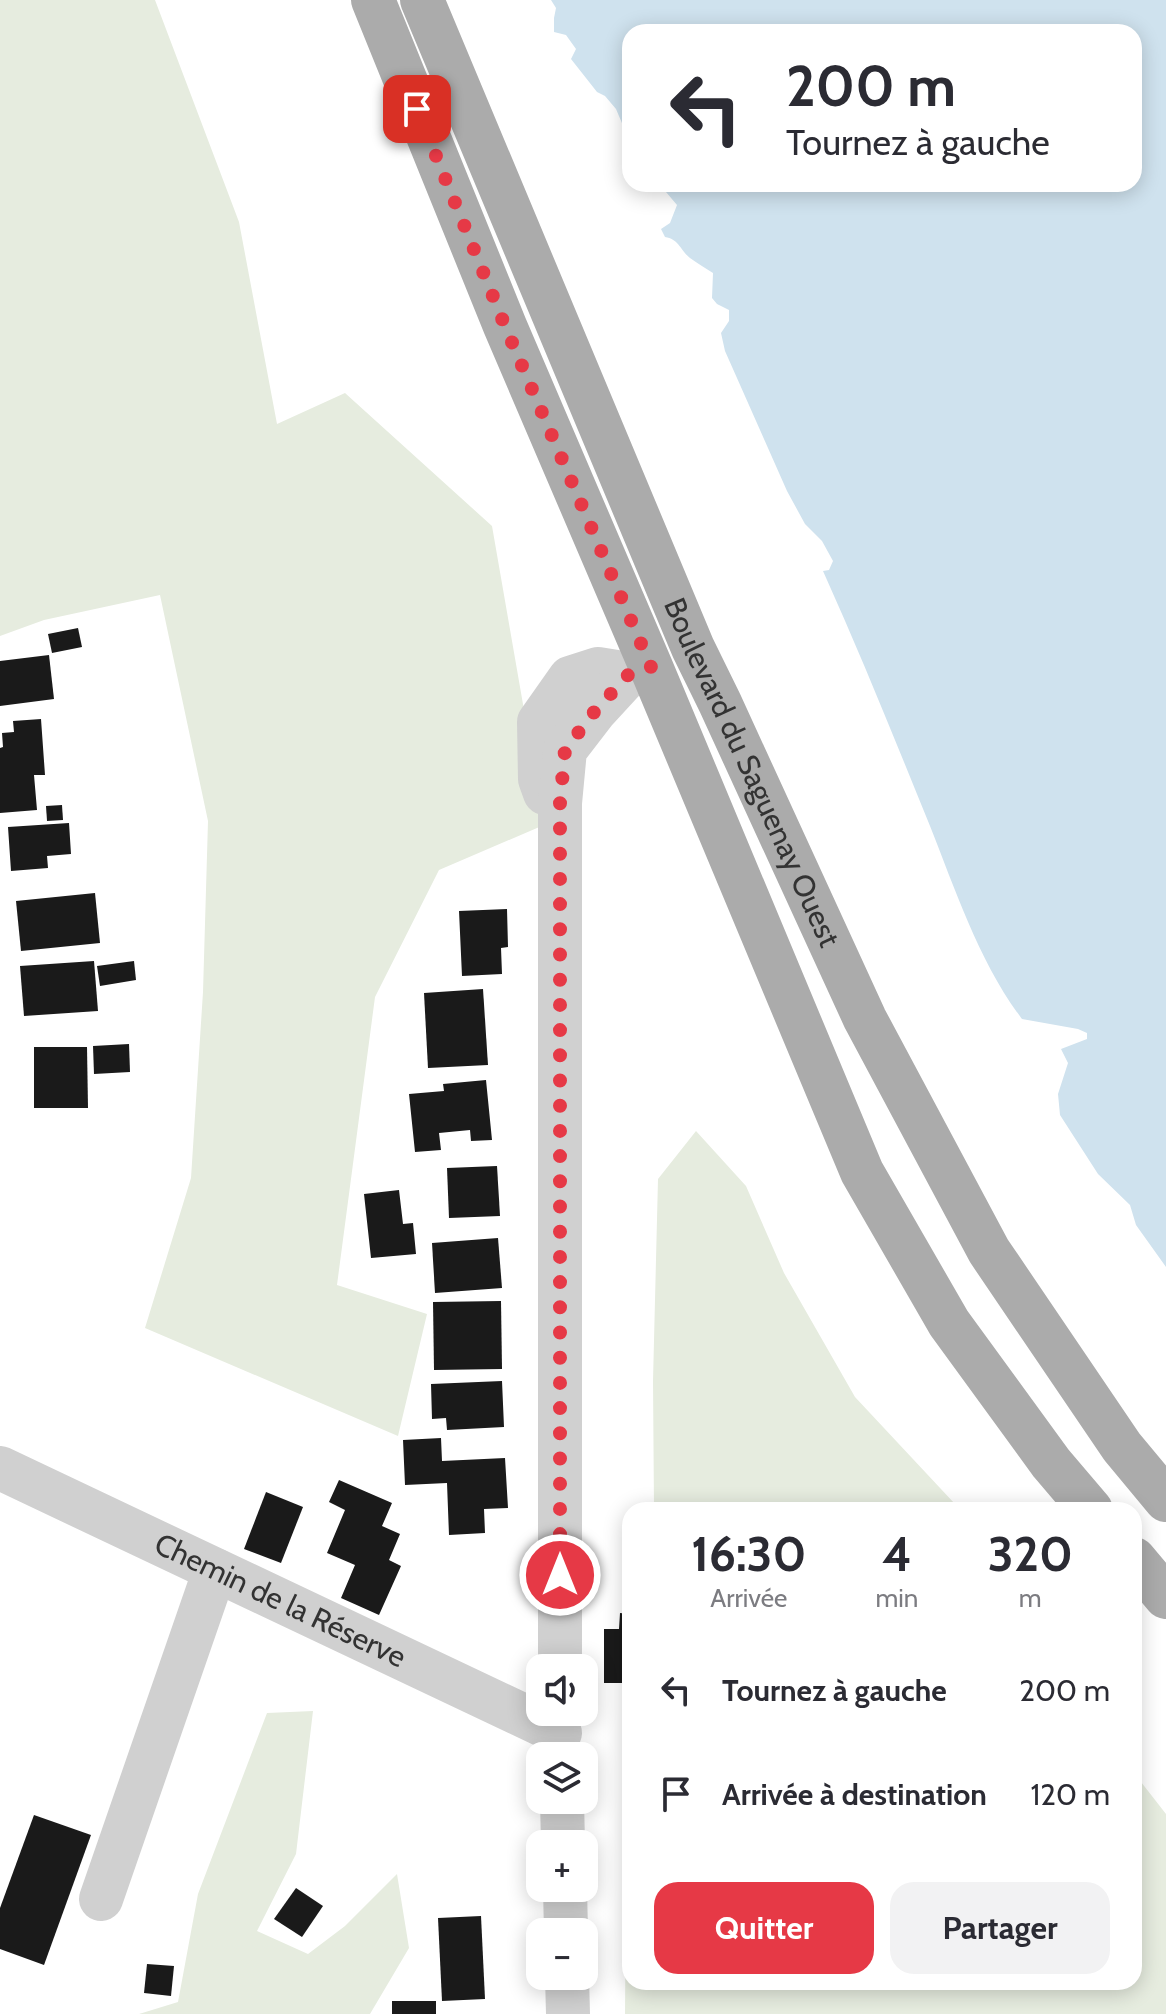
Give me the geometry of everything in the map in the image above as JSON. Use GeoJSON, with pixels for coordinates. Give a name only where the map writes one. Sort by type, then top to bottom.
{"type":"FeatureCollection","features":[{"type":"Feature","properties":{"kind":"main road","name":"Boulevard du Saguenay Ouest"},"geometry":{"type":"LineString","coordinates":[[373,0],[640,670],[862,1172],[949,1323],[1051,1463],[1084,1502]]}},
{"type":"Feature","properties":{"kind":"main road","name":"Boulevard du Saguenay Ouest"},"geometry":{"type":"LineString","coordinates":[[422,0],[693,648],[865,1019],[989,1251],[1122,1447],[1166,1500]]}},
{"type":"Feature","properties":{"kind":"main road"},"geometry":{"type":"LineString","coordinates":[[640,670],[693,648]]}},
{"type":"Feature","properties":{"kind":"main road"},"geometry":{"type":"LineString","coordinates":[[1142,1568],[1166,1597]]}},
{"type":"Feature","properties":{"kind":"street"},"geometry":{"type":"LineString","coordinates":[[560,1654],[559,833],[540,779],[539,722],[570,678],[598,669],[640,670]]}},
{"type":"Feature","properties":{"kind":"street","name":"Chemin de la Réserve"},"geometry":{"type":"LineString","coordinates":[[0,1468],[560,1734]]}},
{"type":"Feature","properties":{"kind":"street"},"geometry":{"type":"LineString","coordinates":[[101,1899],[215,1570]]}},
{"type":"Feature","properties":{"kind":"street"},"geometry":{"type":"LineString","coordinates":[[567,1990],[568,2014]]}},
{"type":"Feature","properties":{"kind":"shaded area"},"geometry":{"type":"Polygon","coordinates":[[[0,0],[155,0],[239,222],[277,424],[345,393],[492,526],[544,825],[439,870],[375,997],[337,1285],[427,1314],[398,1436],[145,1328],[191,1178],[203,992],[208,821],[160,595],[44,620],[0,636],[0,0]]]}},
{"type":"Feature","properties":{"kind":"shaded area"},"geometry":{"type":"Polygon","coordinates":[[[696,1131],[746,1186],[784,1273],[855,1397],[953,1502],[654,1502],[653,1381],[658,1179],[696,1131]]]}},
{"type":"Feature","properties":{"kind":"shaded area"},"geometry":{"type":"Polygon","coordinates":[[[313,1711],[296,1854],[257,1931],[308,1954],[345,1926],[397,1874],[409,1948],[370,2014],[139,2014],[178,2002],[198,1894],[267,1713],[313,1711]]]}},
{"type":"Feature","properties":{"kind":"shaded area"},"geometry":{"type":"Polygon","coordinates":[[[1142,1783],[1166,1814],[1166,2014],[625,2014],[625,1990],[1142,1990],[1142,1783]]]}},
{"type":"Feature","properties":{"kind":"water"},"geometry":{"type":"Polygon","coordinates":[[[551,0],[1166,0],[1166,1267],[1136,1225],[1130,1205],[1098,1174],[1060,1115],[1058,1094],[1068,1063],[1061,1049],[1087,1039],[1087,1033],[1022,1019],[993,974],[970,926],[823,571],[829,570],[833,561],[822,541],[805,524],[787,491],[725,351],[721,333],[729,321],[729,310],[712,298],[713,273],[665,237],[661,229],[670,223],[677,205],[666,192],[1142,192],[1142,24],[622,24],[622,123],[616,109],[597,92],[571,59],[576,49],[566,35],[554,32],[556,8],[551,0]]]}},
{"type":"Feature","properties":{"kind":"building"},"geometry":{"type":"Polygon","coordinates":[[[78,628],[82,647],[52,653],[48,634],[78,628]]]}},
{"type":"Feature","properties":{"kind":"building"},"geometry":{"type":"Polygon","coordinates":[[[49,655],[54,699],[0,706],[0,661],[49,655]]]}},
{"type":"Feature","properties":{"kind":"building"},"geometry":{"type":"Polygon","coordinates":[[[41,719],[45,775],[34,775],[37,810],[0,813],[2,733],[14,732],[13,721],[41,719]]]}},
{"type":"Feature","properties":{"kind":"building"},"geometry":{"type":"Polygon","coordinates":[[[62,805],[63,820],[47,821],[46,806],[62,805]]]}},
{"type":"Feature","properties":{"kind":"building"},"geometry":{"type":"Polygon","coordinates":[[[69,823],[71,854],[47,856],[48,868],[11,871],[8,827],[69,823]]]}},
{"type":"Feature","properties":{"kind":"building"},"geometry":{"type":"Polygon","coordinates":[[[95,893],[100,943],[21,951],[16,901],[95,893]]]}},
{"type":"Feature","properties":{"kind":"building"},"geometry":{"type":"Polygon","coordinates":[[[507,909],[508,947],[501,948],[502,974],[462,976],[459,911],[507,909]]]}},
{"type":"Feature","properties":{"kind":"building"},"geometry":{"type":"Polygon","coordinates":[[[94,961],[98,1011],[24,1016],[20,966],[94,961]]]}},
{"type":"Feature","properties":{"kind":"building"},"geometry":{"type":"Polygon","coordinates":[[[134,961],[136,980],[100,986],[97,966],[134,961]]]}},
{"type":"Feature","properties":{"kind":"building"},"geometry":{"type":"Polygon","coordinates":[[[483,989],[488,1065],[428,1068],[424,993],[483,989]]]}},
{"type":"Feature","properties":{"kind":"building"},"geometry":{"type":"Polygon","coordinates":[[[129,1044],[130,1072],[94,1074],[93,1046],[129,1044]]]}},
{"type":"Feature","properties":{"kind":"building"},"geometry":{"type":"Polygon","coordinates":[[[34,1047],[87,1047],[88,1108],[34,1108],[34,1047]]]}},
{"type":"Feature","properties":{"kind":"building"},"geometry":{"type":"Polygon","coordinates":[[[486,1080],[492,1140],[471,1141],[470,1130],[439,1133],[441,1150],[415,1152],[409,1094],[444,1091],[443,1084],[486,1080]]]}},
{"type":"Feature","properties":{"kind":"building"},"geometry":{"type":"Polygon","coordinates":[[[497,1166],[500,1216],[449,1218],[447,1168],[497,1166]]]}},
{"type":"Feature","properties":{"kind":"building"},"geometry":{"type":"Polygon","coordinates":[[[399,1190],[403,1224],[413,1223],[416,1254],[371,1258],[364,1194],[399,1190]]]}},
{"type":"Feature","properties":{"kind":"building"},"geometry":{"type":"Polygon","coordinates":[[[498,1238],[502,1288],[435,1293],[432,1243],[498,1238]]]}},
{"type":"Feature","properties":{"kind":"building"},"geometry":{"type":"Polygon","coordinates":[[[501,1301],[502,1369],[434,1370],[433,1302],[501,1301]]]}},
{"type":"Feature","properties":{"kind":"building"},"geometry":{"type":"Polygon","coordinates":[[[502,1381],[504,1427],[447,1430],[446,1418],[432,1419],[431,1384],[502,1381]]]}},
{"type":"Feature","properties":{"kind":"building"},"geometry":{"type":"Polygon","coordinates":[[[441,1438],[442,1461],[505,1458],[508,1508],[484,1509],[485,1533],[449,1535],[447,1483],[405,1485],[403,1440],[441,1438]]]}},
{"type":"Feature","properties":{"kind":"building"},"geometry":{"type":"Polygon","coordinates":[[[339,1480],[392,1503],[382,1526],[400,1534],[389,1560],[401,1566],[379,1615],[341,1598],[355,1565],[327,1553],[345,1510],[329,1502],[339,1480]]]}},
{"type":"Feature","properties":{"kind":"building"},"geometry":{"type":"Polygon","coordinates":[[[266,1492],[303,1507],[281,1563],[244,1549],[266,1492]]]}},
{"type":"Feature","properties":{"kind":"building"},"geometry":{"type":"Polygon","coordinates":[[[622,1613],[622,1683],[604,1683],[604,1629],[619,1629],[622,1613]]]}},
{"type":"Feature","properties":{"kind":"building"},"geometry":{"type":"Polygon","coordinates":[[[34,1815],[91,1835],[44,1965],[0,1949],[0,1908],[34,1815]]]}},
{"type":"Feature","properties":{"kind":"building"},"geometry":{"type":"Polygon","coordinates":[[[296,1888],[323,1906],[302,1937],[274,1919],[296,1888]]]}},
{"type":"Feature","properties":{"kind":"building"},"geometry":{"type":"Polygon","coordinates":[[[481,1916],[485,1999],[442,2001],[438,1918],[481,1916]]]}},
{"type":"Feature","properties":{"kind":"building"},"geometry":{"type":"Polygon","coordinates":[[[147,1964],[174,1966],[171,1996],[144,1993],[147,1964]]]}},
{"type":"Feature","properties":{"kind":"building"},"geometry":{"type":"Polygon","coordinates":[[[392,2001],[436,2001],[436,2014],[392,2014],[392,2001]]]}},
{"type":"Feature","properties":{"kind":"route"},"geometry":{"type":"LineString","coordinates":[[417,109],[505,326],[651,667],[629,674],[565,750],[560,803],[560,1575]]}}]}
